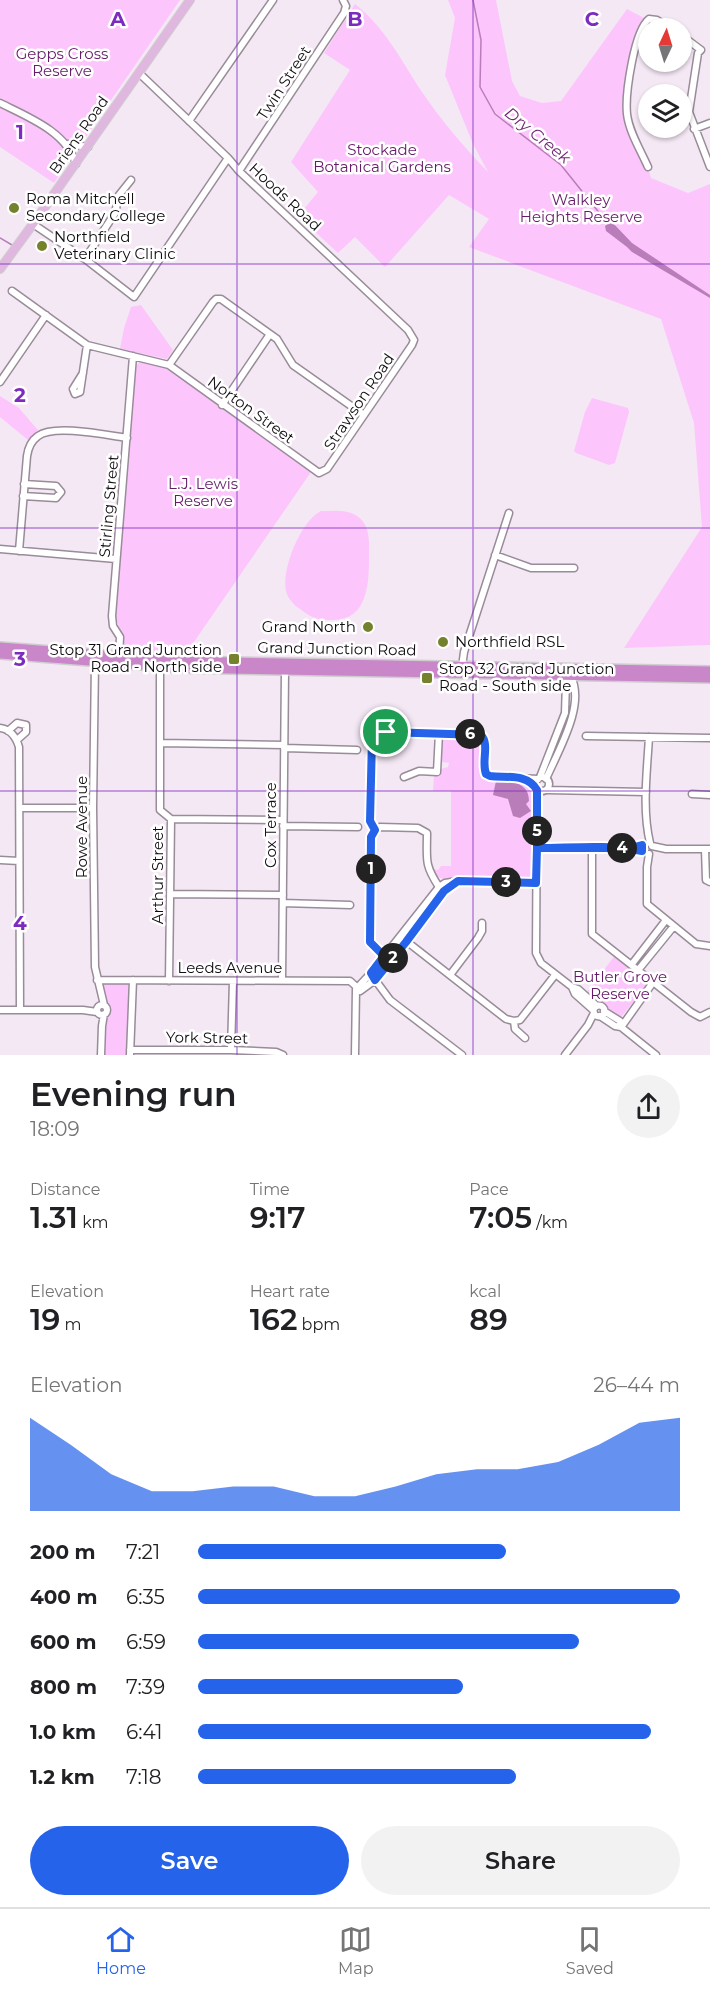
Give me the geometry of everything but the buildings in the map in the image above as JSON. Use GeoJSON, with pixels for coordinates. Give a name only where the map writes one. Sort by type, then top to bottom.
{"type":"FeatureCollection","features":[{"type":"Feature","properties":{"kind":"highway","name":"Grand Junction Road"},"geometry":{"type":"LineString","coordinates":[[0,647],[95,662],[119,660],[160,667],[570,672],[710,678]]}},
{"type":"Feature","properties":{"kind":"highway","name":"Grand Junction Road"},"geometry":{"type":"LineString","coordinates":[[0,654],[285,667]]}},
{"type":"Feature","properties":{"kind":"highway","name":"Grand Junction Road"},"geometry":{"type":"LineString","coordinates":[[570,672],[710,671]]}},
{"type":"Feature","properties":{"kind":"main road","name":"Briens Road"},"geometry":{"type":"LineString","coordinates":[[0,268],[76,164],[190,0]]}},
{"type":"Feature","properties":{"kind":"main road","name":"Briens Road"},"geometry":{"type":"LineString","coordinates":[[0,275],[10,256]]}},
{"type":"Feature","properties":{"kind":"street"},"geometry":{"type":"LineString","coordinates":[[189,121],[273,0]]}},
{"type":"Feature","properties":{"kind":"street","name":"Twin Street"},"geometry":{"type":"LineString","coordinates":[[239,171],[333,32],[345,3]]}},
{"type":"Feature","properties":{"kind":"street"},"geometry":{"type":"LineString","coordinates":[[638,42],[628,86],[627,114],[648,167]]}},
{"type":"Feature","properties":{"kind":"street"},"geometry":{"type":"LineString","coordinates":[[692,42],[704,49],[698,52],[688,104],[689,116],[710,167]]}},
{"type":"Feature","properties":{"kind":"street","name":"Hoods Road"},"geometry":{"type":"LineString","coordinates":[[139,73],[408,330],[414,340]]}},
{"type":"Feature","properties":{"kind":"street"},"geometry":{"type":"LineString","coordinates":[[0,104],[34,120],[67,144],[76,164]]}},
{"type":"Feature","properties":{"kind":"street"},"geometry":{"type":"LineString","coordinates":[[694,129],[710,123]]}},
{"type":"Feature","properties":{"kind":"street"},"geometry":{"type":"LineString","coordinates":[[67,144],[88,147]]}},
{"type":"Feature","properties":{"kind":"street"},"geometry":{"type":"LineString","coordinates":[[33,224],[85,259],[134,297],[228,158]]}},
{"type":"Feature","properties":{"kind":"street"},"geometry":{"type":"LineString","coordinates":[[85,259],[115,213],[119,195],[131,180]]}},
{"type":"Feature","properties":{"kind":"street"},"geometry":{"type":"LineString","coordinates":[[12,291],[87,345],[169,365],[216,299],[221,299],[270,334],[280,344],[293,365],[364,415]]}},
{"type":"Feature","properties":{"kind":"street"},"geometry":{"type":"LineString","coordinates":[[0,382],[46,315]]}},
{"type":"Feature","properties":{"kind":"street"},"geometry":{"type":"LineString","coordinates":[[222,405],[270,334]]}},
{"type":"Feature","properties":{"kind":"street","name":"Strawson Road"},"geometry":{"type":"LineString","coordinates":[[319,473],[327,469],[414,340]]}},
{"type":"Feature","properties":{"kind":"street"},"geometry":{"type":"LineString","coordinates":[[83,373],[87,345]]}},
{"type":"Feature","properties":{"kind":"street","name":"Stirling Street"},"geometry":{"type":"LineString","coordinates":[[119,660],[120,637],[113,626],[112,616],[133,356]]}},
{"type":"Feature","properties":{"kind":"street","name":"Norton Street"},"geometry":{"type":"LineString","coordinates":[[169,365],[319,473]]}},
{"type":"Feature","properties":{"kind":"street"},"geometry":{"type":"LineString","coordinates":[[19,551],[28,450],[34,439],[43,433],[61,431],[127,438]]}},
{"type":"Feature","properties":{"kind":"street"},"geometry":{"type":"LineString","coordinates":[[23,496],[56,498],[61,492],[56,486],[24,484]]}},
{"type":"Feature","properties":{"kind":"street"},"geometry":{"type":"LineString","coordinates":[[462,670],[464,652],[509,513]]}},
{"type":"Feature","properties":{"kind":"street"},"geometry":{"type":"LineString","coordinates":[[0,549],[116,559]]}},
{"type":"Feature","properties":{"kind":"street"},"geometry":{"type":"LineString","coordinates":[[495,555],[531,568],[574,568]]}},
{"type":"Feature","properties":{"kind":"street","name":"Rowe Avenue"},"geometry":{"type":"LineString","coordinates":[[95,662],[93,808],[97,980],[102,1026],[101,1055]]}},
{"type":"Feature","properties":{"kind":"street","name":"Arthur Street"},"geometry":{"type":"LineString","coordinates":[[160,667],[160,810],[171,819],[169,981]]}},
{"type":"Feature","properties":{"kind":"street","name":"Cox Terrace"},"geometry":{"type":"LineString","coordinates":[[282,980],[285,667]]}},
{"type":"Feature","properties":{"kind":"street"},"geometry":{"type":"LineString","coordinates":[[570,672],[575,684],[574,712],[542,784],[538,801],[536,953],[541,963],[572,987],[574,994],[656,1055]]}},
{"type":"Feature","properties":{"kind":"street"},"geometry":{"type":"LineString","coordinates":[[17,723],[26,725],[26,732],[13,736],[17,723]]}},
{"type":"Feature","properties":{"kind":"street"},"geometry":{"type":"LineString","coordinates":[[0,728],[13,736],[19,747],[20,1011]]}},
{"type":"Feature","properties":{"kind":"street"},"geometry":{"type":"LineString","coordinates":[[375,830],[370,821],[372,739],[374,735],[386,732],[481,735],[485,742],[484,766],[486,774],[490,776],[524,778],[569,792],[646,792]]}},
{"type":"Feature","properties":{"kind":"street"},"geometry":{"type":"LineString","coordinates":[[404,777],[419,771],[436,772],[439,733]]}},
{"type":"Feature","properties":{"kind":"street"},"geometry":{"type":"LineString","coordinates":[[586,736],[710,738]]}},
{"type":"Feature","properties":{"kind":"street"},"geometry":{"type":"LineString","coordinates":[[649,737],[646,792],[647,904],[696,944],[710,945]]}},
{"type":"Feature","properties":{"kind":"street"},"geometry":{"type":"LineString","coordinates":[[160,744],[357,750]]}},
{"type":"Feature","properties":{"kind":"street"},"geometry":{"type":"LineString","coordinates":[[692,794],[710,795]]}},
{"type":"Feature","properties":{"kind":"street"},"geometry":{"type":"LineString","coordinates":[[20,808],[93,808]]}},
{"type":"Feature","properties":{"kind":"street"},"geometry":{"type":"LineString","coordinates":[[171,819],[358,827]]}},
{"type":"Feature","properties":{"kind":"street"},"geometry":{"type":"LineString","coordinates":[[387,958],[370,942],[371,837],[375,830],[380,827],[418,828],[427,833],[429,872],[439,887]]}},
{"type":"Feature","properties":{"kind":"street"},"geometry":{"type":"LineString","coordinates":[[537,848],[707,849],[705,873],[706,880],[710,882]]}},
{"type":"Feature","properties":{"kind":"street"},"geometry":{"type":"LineString","coordinates":[[592,848],[592,934],[691,1012],[700,1017],[710,1012]]}},
{"type":"Feature","properties":{"kind":"street"},"geometry":{"type":"LineString","coordinates":[[0,860],[19,861]]}},
{"type":"Feature","properties":{"kind":"street"},"geometry":{"type":"LineString","coordinates":[[403,940],[439,887],[445,883],[458,881],[536,883]]}},
{"type":"Feature","properties":{"kind":"street"},"geometry":{"type":"LineString","coordinates":[[355,1055],[355,1003],[359,989],[373,976],[444,891],[458,881]]}},
{"type":"Feature","properties":{"kind":"street"},"geometry":{"type":"LineString","coordinates":[[170,894],[283,895]]}},
{"type":"Feature","properties":{"kind":"street"},"geometry":{"type":"LineString","coordinates":[[283,903],[350,905]]}},
{"type":"Feature","properties":{"kind":"street"},"geometry":{"type":"LineString","coordinates":[[632,964],[666,920]]}},
{"type":"Feature","properties":{"kind":"street"},"geometry":{"type":"LineString","coordinates":[[450,975],[478,938],[482,931],[482,923]]}},
{"type":"Feature","properties":{"kind":"street"},"geometry":{"type":"LineString","coordinates":[[639,969],[674,926]]}},
{"type":"Feature","properties":{"kind":"street"},"geometry":{"type":"LineString","coordinates":[[403,940],[506,1019],[514,1022],[520,1020],[555,975]]}},
{"type":"Feature","properties":{"kind":"street"},"geometry":{"type":"LineString","coordinates":[[373,976],[390,1000],[462,1055]]}},
{"type":"Feature","properties":{"kind":"street","name":"Leeds Avenue"},"geometry":{"type":"LineString","coordinates":[[97,980],[350,981],[359,989]]}},
{"type":"Feature","properties":{"kind":"street"},"geometry":{"type":"LineString","coordinates":[[130,1052],[133,980]]}},
{"type":"Feature","properties":{"kind":"street"},"geometry":{"type":"LineString","coordinates":[[231,1050],[232,981]]}},
{"type":"Feature","properties":{"kind":"street"},"geometry":{"type":"LineString","coordinates":[[621,1027],[654,981]]}},
{"type":"Feature","properties":{"kind":"street"},"geometry":{"type":"LineString","coordinates":[[0,1010],[100,1009]]}},
{"type":"Feature","properties":{"kind":"street"},"geometry":{"type":"LineString","coordinates":[[565,1055],[598,1012]]}},
{"type":"Feature","properties":{"kind":"street"},"geometry":{"type":"LineString","coordinates":[[514,1022],[515,1029],[525,1038]]}},
{"type":"Feature","properties":{"kind":"street","name":"York Street"},"geometry":{"type":"LineString","coordinates":[[130,1052],[231,1050],[276,1052],[283,1055]]}},
{"type":"Feature","properties":{"kind":"green space","name":"Gepps Cross Reserve"},"geometry":{"type":"Polygon","coordinates":[[[0,0],[180,0],[54,183],[0,147],[0,0]]]}},
{"type":"Feature","properties":{"kind":"green space"},"geometry":{"type":"Polygon","coordinates":[[[448,0],[496,0],[512,81],[520,96],[542,103],[561,101],[627,9],[644,18],[638,18],[638,43],[629,80],[630,125],[651,178],[688,193],[710,184],[710,645],[624,648],[702,527],[694,423],[661,319],[469,247],[489,219],[449,195],[385,267],[355,237],[338,253],[298,216],[318,192],[291,162],[350,70],[324,53],[355,4],[383,33],[436,111],[488,172],[473,144],[445,75],[455,18],[448,0]]]}},
{"type":"Feature","properties":{"kind":"green space"},"geometry":{"type":"Polygon","coordinates":[[[141,305],[173,350],[167,359],[120,349],[131,307],[141,305]]]}},
{"type":"Feature","properties":{"kind":"green space","name":"L.J. Lewis Reserve"},"geometry":{"type":"Polygon","coordinates":[[[142,361],[162,366],[173,373],[311,472],[185,655],[123,652],[124,638],[115,617],[136,365],[142,361]]]}},
{"type":"Feature","properties":{"kind":"green space"},"geometry":{"type":"Polygon","coordinates":[[[0,396],[19,408],[38,430],[28,440],[0,417],[0,396]]]}},
{"type":"Feature","properties":{"kind":"green space"},"geometry":{"type":"Polygon","coordinates":[[[592,398],[628,408],[629,412],[615,463],[609,465],[574,451],[585,412],[592,398]]]}},
{"type":"Feature","properties":{"kind":"green space"},"geometry":{"type":"Polygon","coordinates":[[[321,511],[349,512],[357,516],[365,524],[368,535],[368,578],[364,598],[360,607],[353,614],[333,620],[319,619],[293,604],[288,597],[285,582],[294,546],[306,524],[321,511]]]}},
{"type":"Feature","properties":{"kind":"green space"},"geometry":{"type":"Polygon","coordinates":[[[442,736],[478,736],[483,742],[484,774],[515,777],[528,782],[533,787],[536,793],[534,875],[531,878],[466,876],[443,879],[438,877],[432,869],[438,870],[441,866],[451,866],[451,791],[433,791],[434,776],[440,776],[441,769],[448,767],[449,763],[442,762],[440,756],[442,736]]]}},
{"type":"Feature","properties":{"kind":"green space","name":"Butler Grove Reserve"},"geometry":{"type":"Polygon","coordinates":[[[616,954],[648,979],[649,983],[621,1017],[610,1013],[605,1003],[593,999],[587,992],[616,954]]]}},
{"type":"Feature","properties":{"kind":"green space"},"geometry":{"type":"Polygon","coordinates":[[[128,982],[128,1055],[105,1055],[106,1016],[109,1007],[102,983],[128,982]]]}},
{"type":"Feature","properties":{"kind":"shaded area"},"geometry":{"type":"Polygon","coordinates":[[[611,221],[632,243],[710,295],[710,298],[632,252],[606,231],[605,226],[611,221]]]}},
{"type":"Feature","properties":{"kind":"shaded area"},"geometry":{"type":"Polygon","coordinates":[[[496,781],[513,782],[523,786],[529,801],[526,804],[531,811],[520,818],[513,816],[508,799],[493,795],[496,781]]]}},
{"type":"Feature","properties":{"kind":"waterway","name":"Dry Creek"},"geometry":{"type":"LineString","coordinates":[[473,0],[481,40],[480,87],[495,114],[561,165],[609,225]]}},
{"type":"Feature","properties":{"kind":"waterway"},"geometry":{"type":"LineString","coordinates":[[0,238],[12,245]]}},
{"type":"Feature","properties":{"kind":"place","name":"Roma Mitchell Secondary College"},"geometry":{"type":"Point","coordinates":[14,208]}},
{"type":"Feature","properties":{"kind":"place","name":"Northfield Veterinary Clinic"},"geometry":{"type":"Point","coordinates":[42,246]}},
{"type":"Feature","properties":{"kind":"place","name":"Grand North"},"geometry":{"type":"Point","coordinates":[368,627]}},
{"type":"Feature","properties":{"kind":"place","name":"Northfield RSL"},"geometry":{"type":"Point","coordinates":[443,642]}},
{"type":"Feature","properties":{"kind":"place","name":"Stop 31 Grand Junction Road - North side"},"geometry":{"type":"Point","coordinates":[234,659]}},
{"type":"Feature","properties":{"kind":"place","name":"Stop 32 Grand Junction Road - South side"},"geometry":{"type":"Point","coordinates":[427,678]}},
{"type":"Feature","properties":{"kind":"route"},"geometry":{"type":"LineString","coordinates":[[386,732],[374,735],[372,739],[370,821],[375,830],[371,833],[370,942],[384,956],[371,973],[375,980],[444,891],[458,881],[536,883],[537,848],[631,848],[642,845],[642,851],[631,848],[592,848],[537,848],[537,790],[524,778],[486,774],[484,737],[477,734],[386,732]]}},
{"type":"Feature","properties":{"kind":"park label","name":"Stockade Botanical Gardens"},"geometry":{"type":"Point","coordinates":[382,158]}},
{"type":"Feature","properties":{"kind":"park label","name":"Walkley Heights Reserve"},"geometry":{"type":"Point","coordinates":[581,208]}}]}
